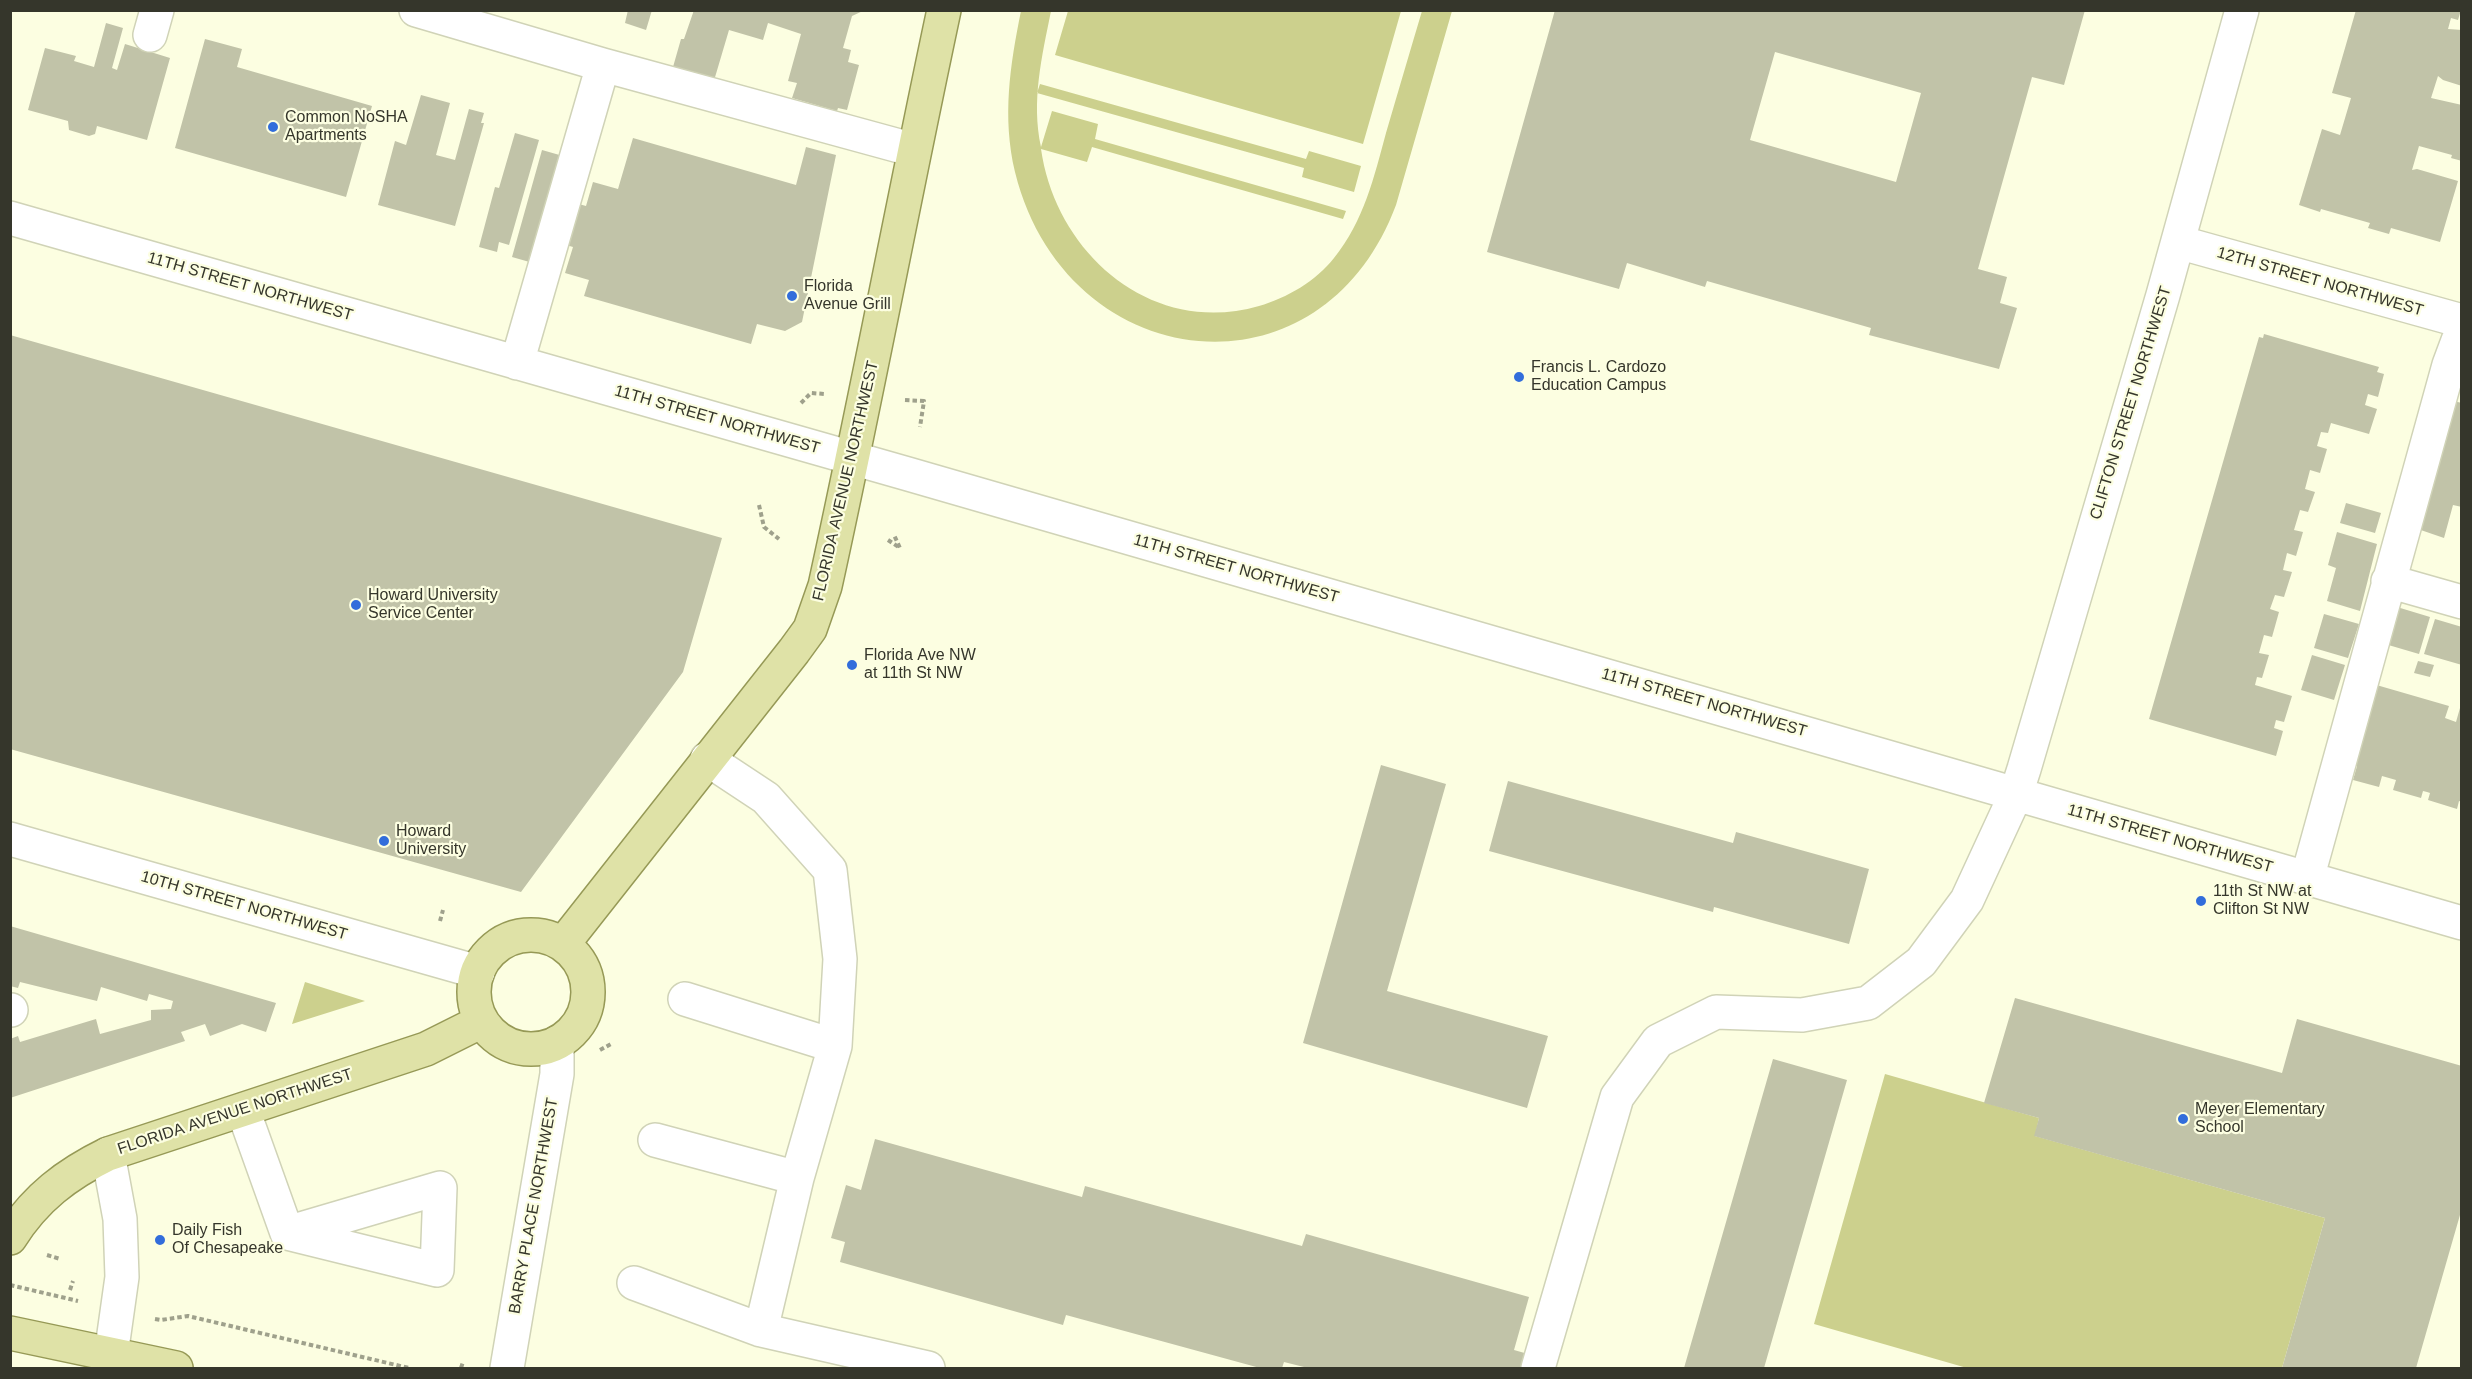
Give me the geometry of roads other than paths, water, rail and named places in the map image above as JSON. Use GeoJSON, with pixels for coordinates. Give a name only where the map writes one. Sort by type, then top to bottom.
{"type":"FeatureCollection","features":[{"type":"Feature","properties":{"kind":"main road","name":"FLORIDA AVENUE NORTHWEST"},"geometry":{"type":"LineString","coordinates":[[563,944],[810,629],[825,586],[853,459],[944,10]]}},
{"type":"Feature","properties":{"kind":"main road"},"geometry":{"type":"LineString","coordinates":[[530,935],[547,937],[563,944],[575,955],[584,970],[587,995],[581,1019],[571,1032],[557,1043],[524,1048],[507,1043],[493,1034],[482,1021],[476,1005],[475,988],[478,972],[486,957],[498,945],[514,938],[530,935]]}},
{"type":"Feature","properties":{"kind":"main road","name":"FLORIDA AVENUE NORTHWEST"},"geometry":{"type":"LineString","coordinates":[[10,1238],[31,1208],[49,1190],[66,1176],[108,1154],[426,1049],[482,1021]]}},
{"type":"Feature","properties":{"kind":"main road"},"geometry":{"type":"LineString","coordinates":[[10,1333],[176,1368]]}},
{"type":"Feature","properties":{"kind":"street"},"geometry":{"type":"LineString","coordinates":[[416,10],[603,65],[914,150]]}},
{"type":"Feature","properties":{"kind":"street","name":"CLIFTON STREET NORTHWEST"},"geometry":{"type":"LineString","coordinates":[[1538,1368],[1617,1097],[1658,1041],[1716,1012],[1802,1015],[1868,1003],[1921,962],[1967,900],[2016,794],[2178,243],[2242,10]]}},
{"type":"Feature","properties":{"kind":"street"},"geometry":{"type":"LineString","coordinates":[[517,363],[603,65]]}},
{"type":"Feature","properties":{"kind":"street","name":"11TH STREET NORTHWEST"},"geometry":{"type":"LineString","coordinates":[[10,218],[2462,923]]}},
{"type":"Feature","properties":{"kind":"street","name":"12TH STREET NORTHWEST"},"geometry":{"type":"LineString","coordinates":[[2178,243],[2462,321]]}},
{"type":"Feature","properties":{"kind":"street"},"geometry":{"type":"LineString","coordinates":[[2307,879],[2388,581],[2449,365],[2462,330]]}},
{"type":"Feature","properties":{"kind":"street"},"geometry":{"type":"LineString","coordinates":[[2388,581],[2462,602]]}},
{"type":"Feature","properties":{"kind":"street"},"geometry":{"type":"LineString","coordinates":[[707,759],[766,798],[830,870],[840,959],[835,1046],[797,1178],[761,1330]]}},
{"type":"Feature","properties":{"kind":"street","name":"10TH STREET NORTHWEST"},"geometry":{"type":"LineString","coordinates":[[10,839],[478,972]]}},
{"type":"Feature","properties":{"kind":"street"},"geometry":{"type":"LineString","coordinates":[[686,999],[835,1046]]}},
{"type":"Feature","properties":{"kind":"street","name":"BARRY PLACE NORTHWEST"},"geometry":{"type":"LineString","coordinates":[[507,1368],[557,1074],[557,1043]]}},
{"type":"Feature","properties":{"kind":"street"},"geometry":{"type":"LineString","coordinates":[[243,1110],[287,1233]]}},
{"type":"Feature","properties":{"kind":"street"},"geometry":{"type":"LineString","coordinates":[[656,1140],[797,1178]]}},
{"type":"Feature","properties":{"kind":"street"},"geometry":{"type":"LineString","coordinates":[[108,1154],[120,1219],[122,1277],[111,1354]]}},
{"type":"Feature","properties":{"kind":"street"},"geometry":{"type":"LineString","coordinates":[[634,1283],[761,1330],[928,1368]]}},
{"type":"Feature","properties":{"kind":"place","name":"Common NoSHA Apartments"},"geometry":{"type":"Point","coordinates":[273,127]}},
{"type":"Feature","properties":{"kind":"place","name":"Florida Avenue Grill"},"geometry":{"type":"Point","coordinates":[792,296]}},
{"type":"Feature","properties":{"kind":"place","name":"Francis L. Cardozo Education Campus"},"geometry":{"type":"Point","coordinates":[1519,377]}},
{"type":"Feature","properties":{"kind":"place","name":"Howard University Service Center"},"geometry":{"type":"Point","coordinates":[356,605]}},
{"type":"Feature","properties":{"kind":"place","name":"Florida Ave NW at 11th St NW"},"geometry":{"type":"Point","coordinates":[852,665]}},
{"type":"Feature","properties":{"kind":"place","name":"Howard University"},"geometry":{"type":"Point","coordinates":[384,841]}},
{"type":"Feature","properties":{"kind":"place","name":"11th St NW at Clifton St NW"},"geometry":{"type":"Point","coordinates":[2201,901]}},
{"type":"Feature","properties":{"kind":"place","name":"Meyer Elementary School"},"geometry":{"type":"Point","coordinates":[2183,1119]}},
{"type":"Feature","properties":{"kind":"place","name":"Daily Fish Of Chesapeake"},"geometry":{"type":"Point","coordinates":[160,1240]}}]}
